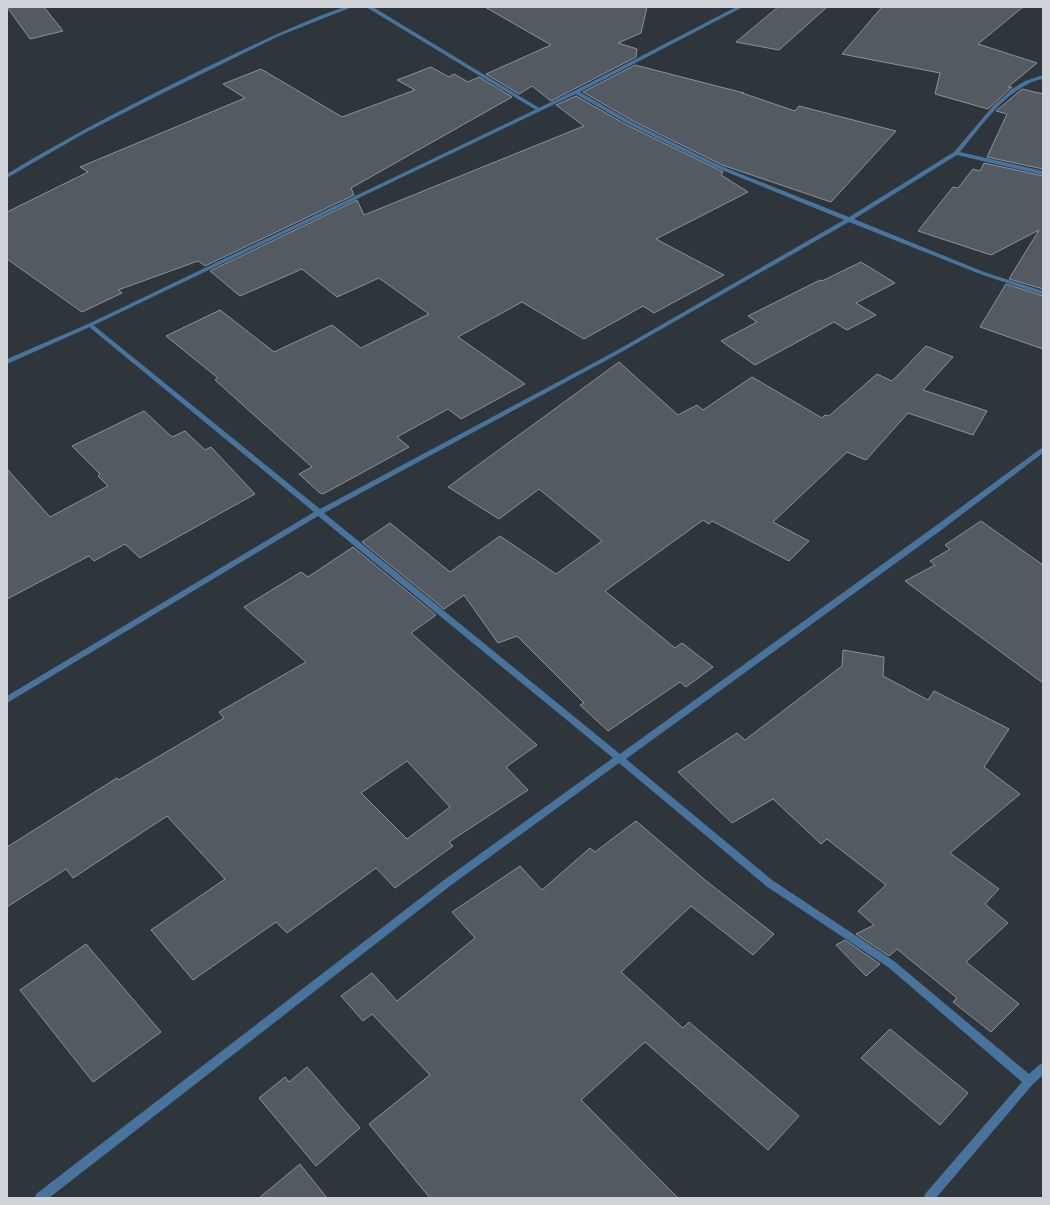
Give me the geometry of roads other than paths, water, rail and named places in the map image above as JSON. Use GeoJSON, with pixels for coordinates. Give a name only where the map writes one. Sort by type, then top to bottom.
{"type":"FeatureCollection","features":[{"type":"Feature","properties":{"kind":"street"},"geometry":{"type":"LineString","coordinates":[[7,176],[91,127],[191,77],[314,19],[349,7]]}},
{"type":"Feature","properties":{"kind":"street"},"geometry":{"type":"LineString","coordinates":[[369,7],[538,109]]}},
{"type":"Feature","properties":{"kind":"street"},"geometry":{"type":"LineString","coordinates":[[7,362],[90,325],[576,92],[740,7]]}},
{"type":"Feature","properties":{"kind":"street"},"geometry":{"type":"LineString","coordinates":[[7,700],[318,513],[616,353],[848,220],[956,153],[995,108],[1014,90],[1026,82],[1043,77]]}},
{"type":"Feature","properties":{"kind":"street"},"geometry":{"type":"LineString","coordinates":[[576,92],[628,122],[720,167],[982,273],[1043,293]]}},
{"type":"Feature","properties":{"kind":"street"},"geometry":{"type":"LineString","coordinates":[[956,153],[1043,173]]}},
{"type":"Feature","properties":{"kind":"street"},"geometry":{"type":"LineString","coordinates":[[90,325],[769,883],[891,964],[1029,1081]]}},
{"type":"Feature","properties":{"kind":"street"},"geometry":{"type":"LineString","coordinates":[[40,1198],[447,883],[937,529],[1043,450]]}},
{"type":"Feature","properties":{"kind":"street"},"geometry":{"type":"LineString","coordinates":[[929,1198],[1029,1081],[1043,1068]]}}]}
